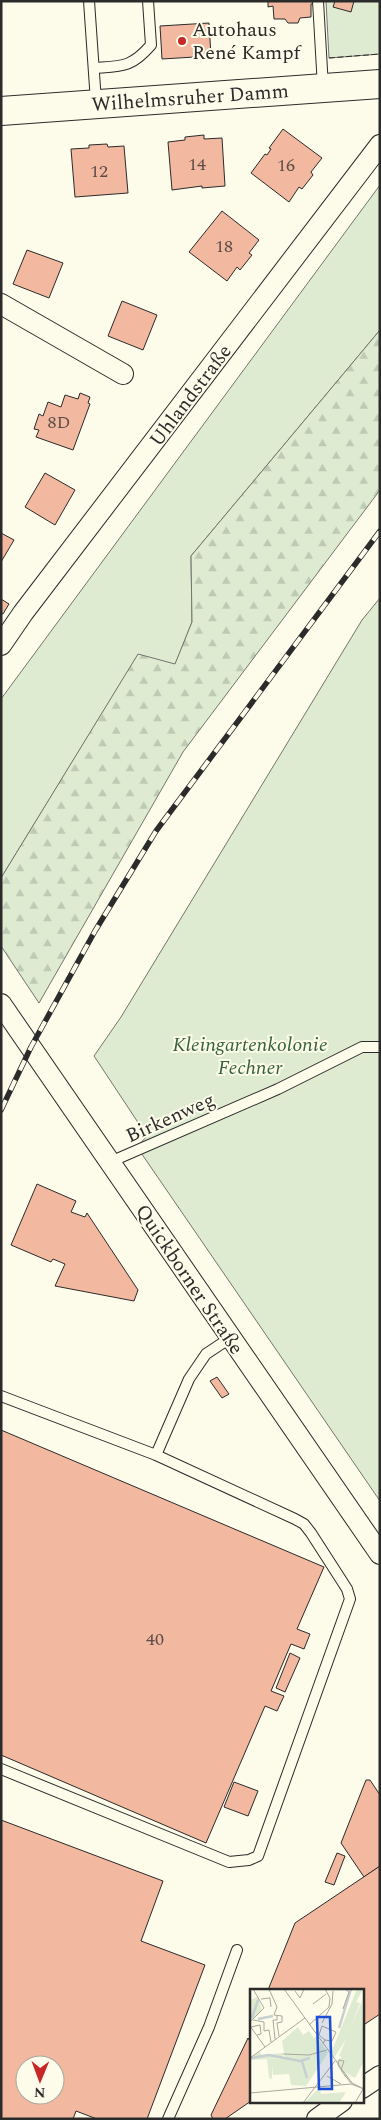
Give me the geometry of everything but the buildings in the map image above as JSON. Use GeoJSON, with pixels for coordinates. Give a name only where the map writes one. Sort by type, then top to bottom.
{"type":"FeatureCollection","features":[{"type":"Feature","properties":{"kind":"main road","name":"Wilhelmsruher Damm"},"geometry":{"type":"LineString","coordinates":[[1,111],[380,84]]}},
{"type":"Feature","properties":{"kind":"street","name":"Uhlandstraße"},"geometry":{"type":"LineString","coordinates":[[1,645],[23,613],[380,145]]}},
{"type":"Feature","properties":{"kind":"street"},"geometry":{"type":"LineString","coordinates":[[1,304],[123,374]]}},
{"type":"Feature","properties":{"kind":"street","name":"Quickborner Straße"},"geometry":{"type":"LineString","coordinates":[[1,1004],[380,1554]]}},
{"type":"Feature","properties":{"kind":"street"},"geometry":{"type":"LineString","coordinates":[[364,2087],[380,2076]]}},
{"type":"Feature","properties":{"kind":"street"},"geometry":{"type":"LineString","coordinates":[[317,2119],[341,2102]]}},
{"type":"Feature","properties":{"kind":"lane"},"geometry":{"type":"LineString","coordinates":[[89,1],[96,104]]}},
{"type":"Feature","properties":{"kind":"lane"},"geometry":{"type":"LineString","coordinates":[[94,68],[127,65],[141,57],[151,46],[148,1]]}},
{"type":"Feature","properties":{"kind":"lane"},"geometry":{"type":"LineString","coordinates":[[318,1],[323,88]]}},
{"type":"Feature","properties":{"kind":"lane","name":"Birkenweg"},"geometry":{"type":"LineString","coordinates":[[110,1162],[278,1089],[362,1047],[380,1047]]}},
{"type":"Feature","properties":{"kind":"lane"},"geometry":{"type":"LineString","coordinates":[[156,1456],[189,1379],[206,1354],[230,1338]]}},
{"type":"Feature","properties":{"kind":"lane"},"geometry":{"type":"LineString","coordinates":[[1,1396],[156,1456],[304,1524],[347,1589],[350,1599],[258,1856],[248,1860],[229,1862],[1,1769]]}},
{"type":"Feature","properties":{"kind":"lane"},"geometry":{"type":"LineString","coordinates":[[168,2119],[209,2027],[238,1950]]}},
{"type":"Feature","properties":{"kind":"green space"},"geometry":{"type":"Polygon","coordinates":[[[326,1],[380,1],[380,54],[329,58],[326,1]]]}},
{"type":"Feature","properties":{"kind":"green space"},"geometry":{"type":"Polygon","coordinates":[[[380,185],[380,330],[191,556],[192,622],[175,665],[138,655],[1,878],[1,699],[380,185]]]}},
{"type":"Feature","properties":{"kind":"green space"},"geometry":{"type":"Polygon","coordinates":[[[380,330],[380,490],[183,752],[39,1003],[1,946],[1,878],[138,654],[175,664],[192,622],[191,556],[380,330]]]}},
{"type":"Feature","properties":{"kind":"green space","name":"Kleingartenkolonie Fechner"},"geometry":{"type":"Polygon","coordinates":[[[380,598],[380,1501],[137,1147],[147,1136],[94,1056],[121,1017],[362,620],[380,598]]]}},
{"type":"Feature","properties":{"kind":"railway"},"geometry":{"type":"LineString","coordinates":[[1,1110],[31,1047],[95,931],[156,831],[380,531]]}},
{"type":"Feature","properties":{"kind":"fence"},"geometry":{"type":"LineString","coordinates":[[329,58],[380,54]]}},
{"type":"Feature","properties":{"kind":"place","name":"Autohaus René Kampf"},"geometry":{"type":"Point","coordinates":[182,41]}}]}
